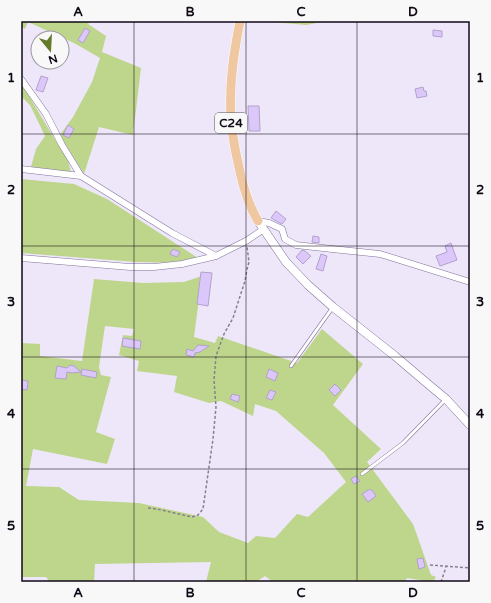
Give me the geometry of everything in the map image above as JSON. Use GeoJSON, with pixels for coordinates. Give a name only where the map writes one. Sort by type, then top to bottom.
{"type":"FeatureCollection","features":[{"type":"Feature","properties":{"kind":"main road","name":"C24"},"geometry":{"type":"LineString","coordinates":[[240,21],[231,80],[233,141],[246,195],[258,221],[286,262],[308,285],[333,308],[396,356],[446,399],[470,425]]}},
{"type":"Feature","properties":{"kind":"street"},"geometry":{"type":"LineString","coordinates":[[21,78],[46,114],[62,145],[81,176]]}},
{"type":"Feature","properties":{"kind":"street"},"geometry":{"type":"LineString","coordinates":[[21,170],[81,176],[172,233],[216,256]]}},
{"type":"Feature","properties":{"kind":"street"},"geometry":{"type":"LineString","coordinates":[[258,221],[269,223],[282,229],[285,239],[296,245],[380,254],[470,282]]}},
{"type":"Feature","properties":{"kind":"street"},"geometry":{"type":"LineString","coordinates":[[21,258],[130,267],[154,267],[182,264],[216,256],[246,241],[264,229]]}},
{"type":"Feature","properties":{"kind":"lane"},"geometry":{"type":"LineString","coordinates":[[291,366],[333,308]]}},
{"type":"Feature","properties":{"kind":"lane"},"geometry":{"type":"LineString","coordinates":[[362,474],[403,443],[446,399]]}},
{"type":"Feature","properties":{"kind":"path"},"geometry":{"type":"LineString","coordinates":[[148,508],[192,517],[198,515],[203,509],[216,407],[214,380],[216,356],[224,334],[233,318],[245,280],[249,262],[246,241]]}},
{"type":"Feature","properties":{"kind":"path"},"geometry":{"type":"LineString","coordinates":[[430,565],[470,568]]}},
{"type":"Feature","properties":{"kind":"path"},"geometry":{"type":"LineString","coordinates":[[441,582],[446,567]]}},
{"type":"Feature","properties":{"kind":"green space"},"geometry":{"type":"Polygon","coordinates":[[[21,21],[90,21],[88,24],[106,36],[102,52],[141,68],[133,135],[99,127],[84,174],[60,135],[73,117],[92,82],[100,58],[70,41],[70,30],[46,30],[28,22],[25,29],[21,26],[21,21]]]}},
{"type":"Feature","properties":{"kind":"green space"},"geometry":{"type":"Polygon","coordinates":[[[260,21],[328,21],[306,25],[260,21]]]}},
{"type":"Feature","properties":{"kind":"green space"},"geometry":{"type":"Polygon","coordinates":[[[21,85],[68,161],[71,172],[31,167],[36,149],[45,136],[30,105],[21,96],[21,85]]]}},
{"type":"Feature","properties":{"kind":"green space"},"geometry":{"type":"Polygon","coordinates":[[[21,179],[74,184],[107,199],[198,258],[175,263],[136,262],[21,253],[21,179]]]}},
{"type":"Feature","properties":{"kind":"green space"},"geometry":{"type":"Polygon","coordinates":[[[202,276],[194,337],[215,343],[218,336],[297,363],[322,329],[363,364],[333,405],[381,449],[367,462],[413,524],[431,575],[436,577],[433,582],[407,578],[405,582],[273,582],[265,576],[256,582],[206,582],[211,562],[95,564],[94,582],[50,582],[46,577],[21,577],[21,343],[40,344],[40,356],[82,361],[94,279],[143,283],[184,282],[202,276]],[[105,326],[99,367],[101,375],[111,377],[96,432],[115,439],[107,464],[33,449],[26,486],[59,487],[79,500],[139,503],[203,517],[219,532],[248,543],[256,536],[275,538],[297,514],[308,517],[346,482],[324,453],[276,411],[255,404],[253,416],[221,401],[209,403],[174,392],[177,376],[137,371],[139,361],[119,355],[123,335],[132,336],[134,329],[105,326]]]}},
{"type":"Feature","properties":{"kind":"building"},"geometry":{"type":"Polygon","coordinates":[[[85,28],[90,31],[83,43],[78,40],[85,28]]]}},
{"type":"Feature","properties":{"kind":"building"},"geometry":{"type":"Polygon","coordinates":[[[433,30],[442,31],[442,37],[433,36],[433,30]]]}},
{"type":"Feature","properties":{"kind":"building"},"geometry":{"type":"Polygon","coordinates":[[[41,76],[48,78],[43,92],[36,90],[41,76]]]}},
{"type":"Feature","properties":{"kind":"building"},"geometry":{"type":"Polygon","coordinates":[[[423,87],[427,96],[417,98],[415,89],[423,87]]]}},
{"type":"Feature","properties":{"kind":"building"},"geometry":{"type":"Polygon","coordinates":[[[248,106],[259,106],[260,131],[249,131],[248,106]]]}},
{"type":"Feature","properties":{"kind":"building"},"geometry":{"type":"Polygon","coordinates":[[[68,125],[74,129],[69,138],[63,135],[68,125]]]}},
{"type":"Feature","properties":{"kind":"building"},"geometry":{"type":"Polygon","coordinates":[[[276,211],[286,219],[282,224],[271,218],[276,211]]]}},
{"type":"Feature","properties":{"kind":"building"},"geometry":{"type":"Polygon","coordinates":[[[313,236],[319,237],[319,243],[312,242],[313,236]]]}},
{"type":"Feature","properties":{"kind":"building"},"geometry":{"type":"Polygon","coordinates":[[[451,243],[457,260],[440,266],[436,256],[447,252],[445,246],[451,243]]]}},
{"type":"Feature","properties":{"kind":"building"},"geometry":{"type":"Polygon","coordinates":[[[173,249],[180,252],[177,257],[170,254],[173,249]]]}},
{"type":"Feature","properties":{"kind":"building"},"geometry":{"type":"Polygon","coordinates":[[[302,250],[311,256],[303,264],[296,257],[302,250]]]}},
{"type":"Feature","properties":{"kind":"building"},"geometry":{"type":"Polygon","coordinates":[[[321,254],[327,256],[323,271],[316,269],[321,254]]]}},
{"type":"Feature","properties":{"kind":"building"},"geometry":{"type":"Polygon","coordinates":[[[201,272],[212,273],[208,306],[197,304],[201,272]]]}},
{"type":"Feature","properties":{"kind":"building"},"geometry":{"type":"Polygon","coordinates":[[[123,338],[141,341],[140,349],[122,346],[123,338]]]}},
{"type":"Feature","properties":{"kind":"building"},"geometry":{"type":"Polygon","coordinates":[[[198,345],[209,346],[200,352],[195,353],[194,357],[186,355],[187,349],[193,351],[198,345]]]}},
{"type":"Feature","properties":{"kind":"building"},"geometry":{"type":"Polygon","coordinates":[[[70,365],[74,366],[81,372],[67,372],[66,379],[55,378],[57,366],[67,368],[70,365]]]}},
{"type":"Feature","properties":{"kind":"building"},"geometry":{"type":"Polygon","coordinates":[[[82,369],[97,372],[96,378],[81,375],[82,369]]]}},
{"type":"Feature","properties":{"kind":"building"},"geometry":{"type":"Polygon","coordinates":[[[269,369],[278,373],[275,381],[266,377],[269,369]]]}},
{"type":"Feature","properties":{"kind":"building"},"geometry":{"type":"Polygon","coordinates":[[[21,380],[28,381],[27,390],[21,389],[21,380]]]}},
{"type":"Feature","properties":{"kind":"building"},"geometry":{"type":"Polygon","coordinates":[[[335,384],[341,390],[335,396],[329,390],[335,384]]]}},
{"type":"Feature","properties":{"kind":"building"},"geometry":{"type":"Polygon","coordinates":[[[270,390],[276,392],[272,400],[266,398],[270,390]]]}},
{"type":"Feature","properties":{"kind":"building"},"geometry":{"type":"Polygon","coordinates":[[[232,394],[240,396],[238,402],[230,399],[232,394]]]}},
{"type":"Feature","properties":{"kind":"building"},"geometry":{"type":"Polygon","coordinates":[[[356,476],[360,481],[354,484],[351,479],[356,476]]]}},
{"type":"Feature","properties":{"kind":"building"},"geometry":{"type":"Polygon","coordinates":[[[370,489],[376,496],[368,502],[362,494],[370,489]]]}},
{"type":"Feature","properties":{"kind":"building"},"geometry":{"type":"Polygon","coordinates":[[[423,558],[425,567],[419,569],[417,559],[423,558]]]}}]}
